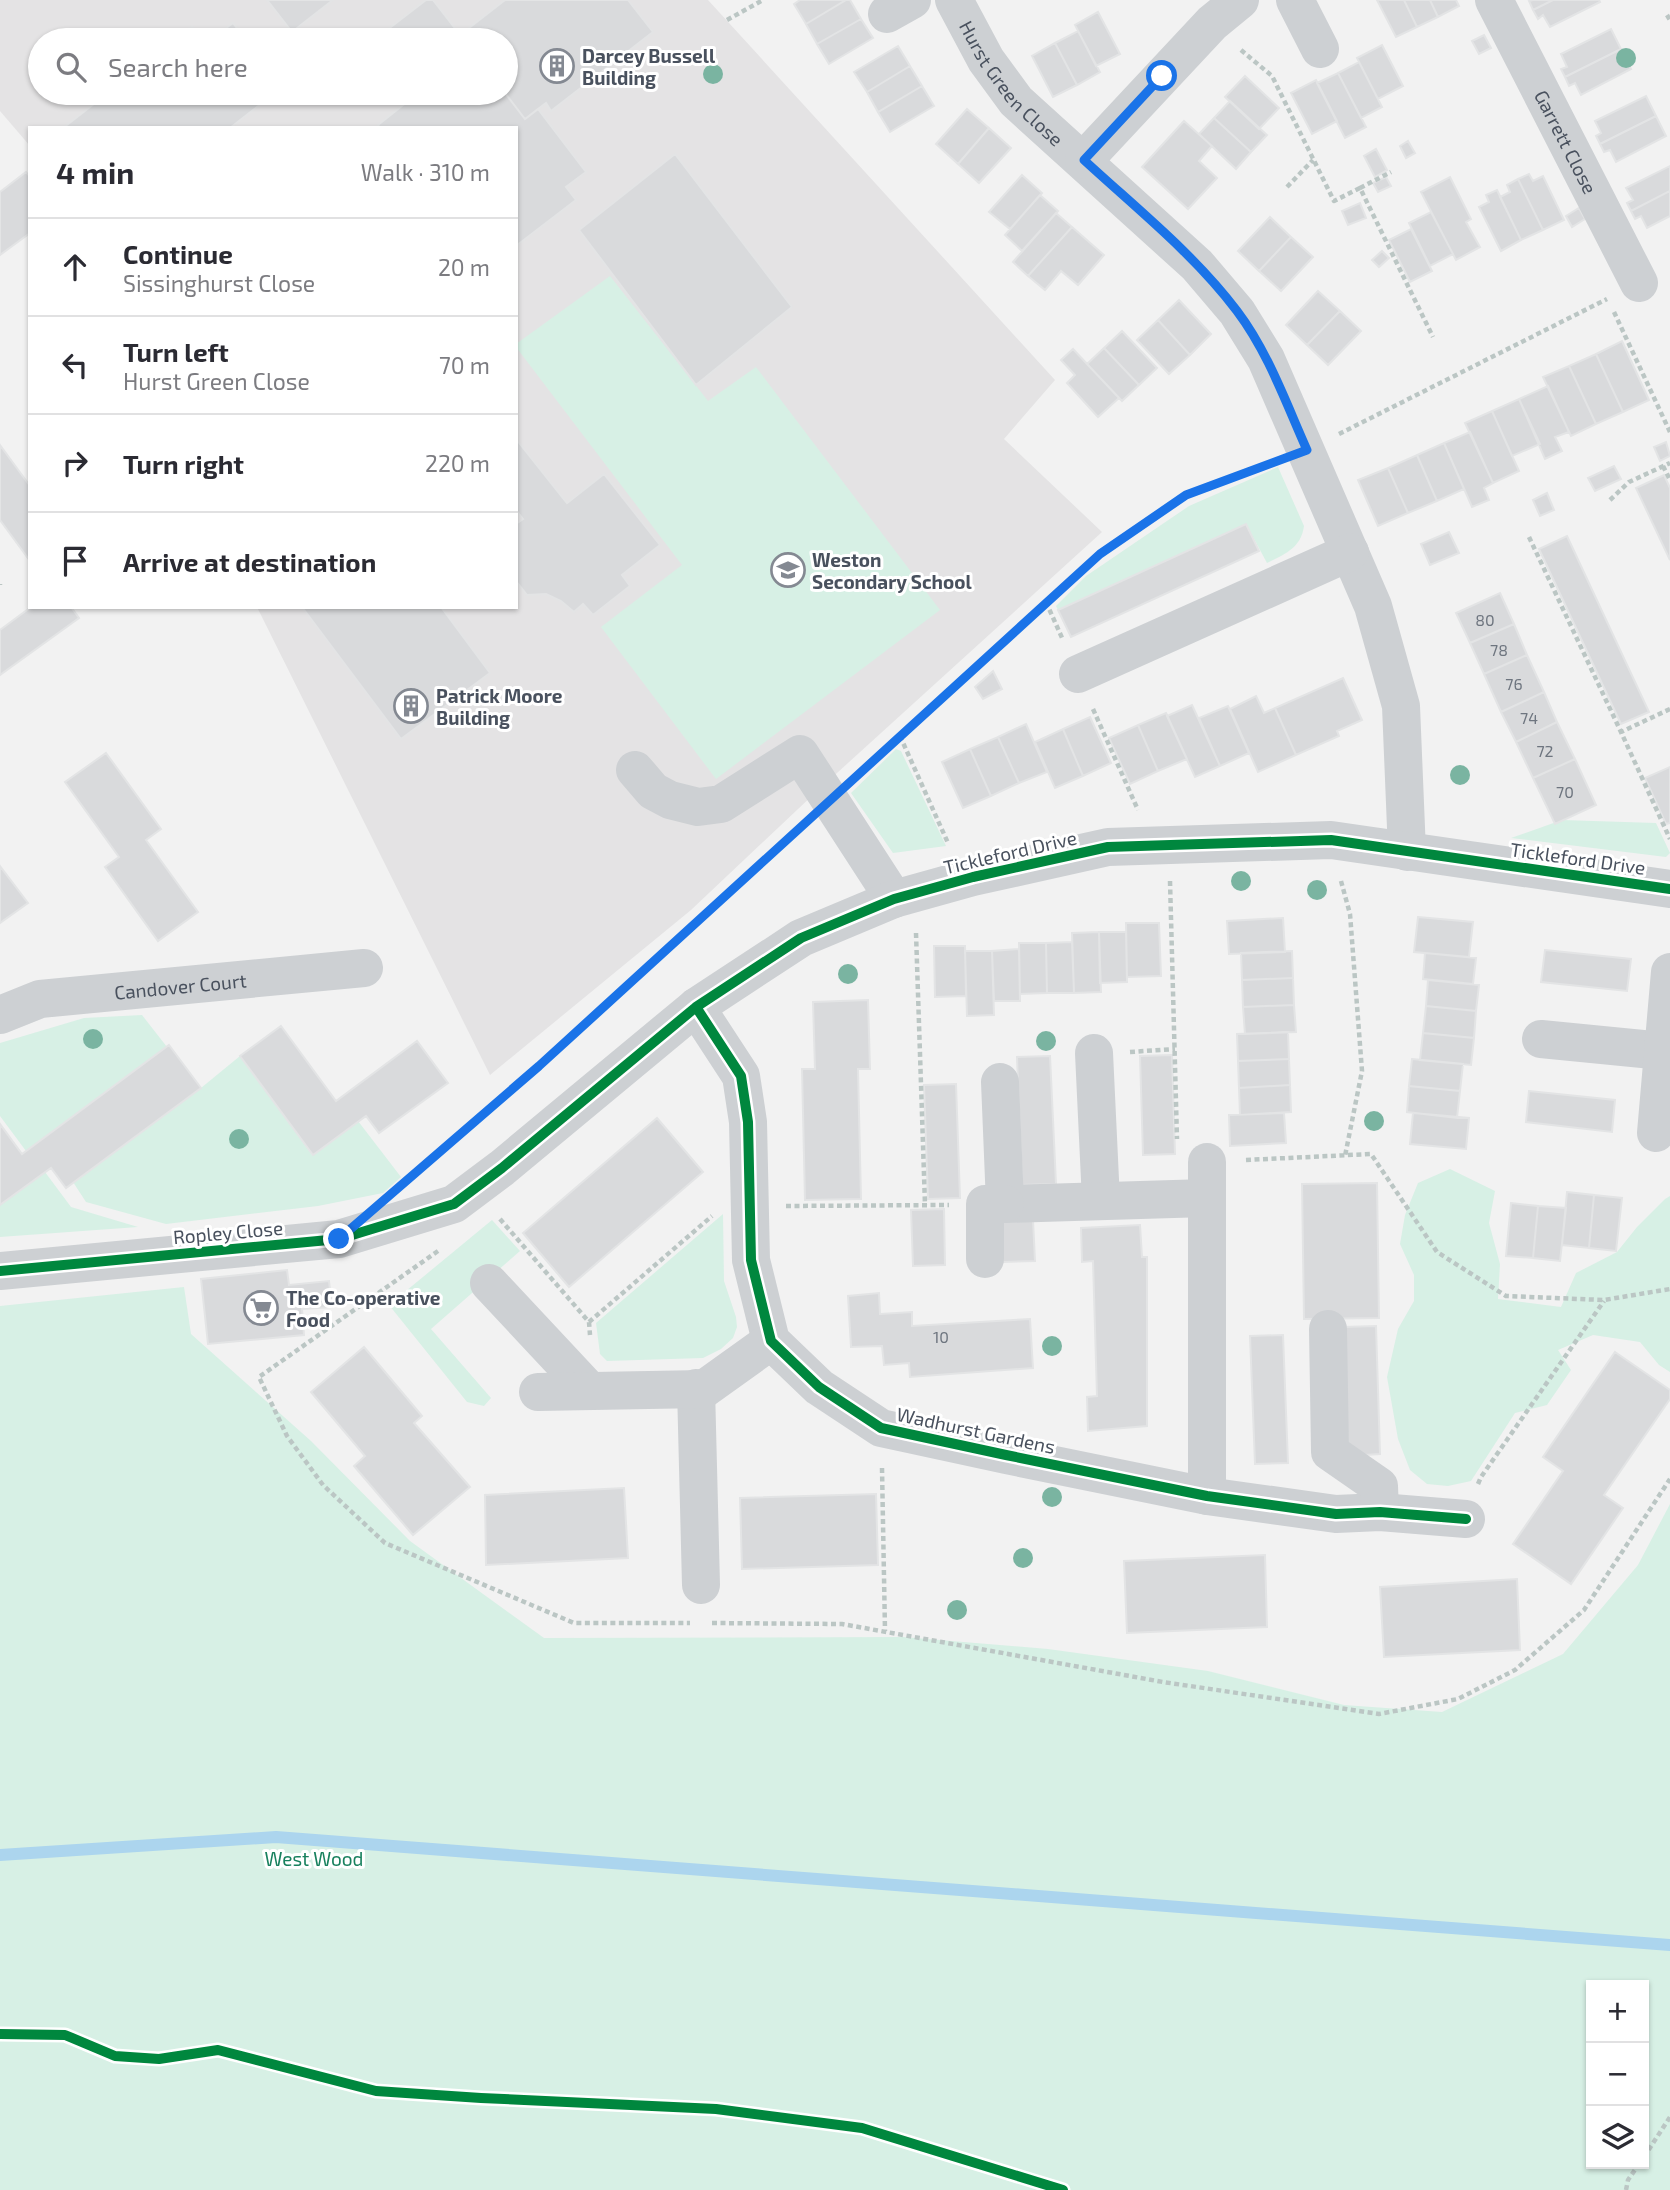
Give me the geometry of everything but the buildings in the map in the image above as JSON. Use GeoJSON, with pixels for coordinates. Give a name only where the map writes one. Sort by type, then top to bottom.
{"type":"FeatureCollection","features":[{"type":"Feature","properties":{"kind":"street","name":"Hurst Green Close"},"geometry":{"type":"LineString","coordinates":[[954,0],[986,60],[1016,101],[1197,265],[1237,312],[1266,359],[1307,450]]}},
{"type":"Feature","properties":{"kind":"street"},"geometry":{"type":"LineString","coordinates":[[1295,0],[1320,49]]}},
{"type":"Feature","properties":{"kind":"street","name":"Garrett Close"},"geometry":{"type":"LineString","coordinates":[[1493,0],[1623,291]]}},
{"type":"Feature","properties":{"kind":"street"},"geometry":{"type":"LineString","coordinates":[[1084,160],[1226,12]]}},
{"type":"Feature","properties":{"kind":"street"},"geometry":{"type":"LineString","coordinates":[[1307,450],[1373,606],[1401,706],[1407,852]]}},
{"type":"Feature","properties":{"kind":"street"},"geometry":{"type":"LineString","coordinates":[[1078,674],[1350,552]]}},
{"type":"Feature","properties":{"kind":"street"},"geometry":{"type":"LineString","coordinates":[[635,770],[653,791],[670,800],[698,807],[710,806],[721,804],[800,754],[830,799],[904,896]]}},
{"type":"Feature","properties":{"kind":"street","name":"Tickleford Drive"},"geometry":{"type":"LineString","coordinates":[[464,1197],[696,1007],[801,938],[904,896],[965,880],[1108,847],[1331,840],[1670,889]]}},
{"type":"Feature","properties":{"kind":"street","name":"Candover Court"},"geometry":{"type":"LineString","coordinates":[[0,1016],[40,999],[365,968]]}},
{"type":"Feature","properties":{"kind":"street"},"geometry":{"type":"LineString","coordinates":[[1656,1133],[1670,972]]}},
{"type":"Feature","properties":{"kind":"street"},"geometry":{"type":"LineString","coordinates":[[538,1392],[704,1388],[771,1341],[751,1260],[748,1122],[741,1076],[696,1007]]}},
{"type":"Feature","properties":{"kind":"street"},"geometry":{"type":"LineString","coordinates":[[1541,1039],[1663,1051]]}},
{"type":"Feature","properties":{"kind":"street"},"geometry":{"type":"LineString","coordinates":[[1094,1053],[1101,1201]]}},
{"type":"Feature","properties":{"kind":"street"},"geometry":{"type":"LineString","coordinates":[[985,1259],[995,1204],[1000,1082]]}},
{"type":"Feature","properties":{"kind":"street"},"geometry":{"type":"LineString","coordinates":[[995,1204],[1101,1201],[1197,1186],[1208,1496]]}},
{"type":"Feature","properties":{"kind":"street","name":"Ropley Close"},"geometry":{"type":"LineString","coordinates":[[0,1271],[339,1239],[464,1197]]}},
{"type":"Feature","properties":{"kind":"street"},"geometry":{"type":"LineString","coordinates":[[489,1283],[593,1390]]}},
{"type":"Feature","properties":{"kind":"street"},"geometry":{"type":"LineString","coordinates":[[1328,1329],[1329,1452],[1379,1486],[1380,1512]]}},
{"type":"Feature","properties":{"kind":"street","name":"Wadhurst Gardens"},"geometry":{"type":"LineString","coordinates":[[771,1341],[819,1387],[881,1428],[1208,1496],[1336,1514],[1380,1512],[1466,1519]]}},
{"type":"Feature","properties":{"kind":"street"},"geometry":{"type":"LineString","coordinates":[[696,1388],[701,1585]]}},
{"type":"Feature","properties":{"kind":"path"},"geometry":{"type":"LineString","coordinates":[[727,20],[763,0]]}},
{"type":"Feature","properties":{"kind":"path"},"geometry":{"type":"LineString","coordinates":[[1226,12],[1272,76],[1334,201],[1391,172]]}},
{"type":"Feature","properties":{"kind":"path"},"geometry":{"type":"LineString","coordinates":[[1287,187],[1314,160]]}},
{"type":"Feature","properties":{"kind":"path"},"geometry":{"type":"LineString","coordinates":[[1360,188],[1433,337]]}},
{"type":"Feature","properties":{"kind":"path"},"geometry":{"type":"LineString","coordinates":[[413,1175],[539,1066],[1100,554],[1186,495],[1307,450],[1623,291],[1670,432]]}},
{"type":"Feature","properties":{"kind":"path"},"geometry":{"type":"LineString","coordinates":[[1610,500],[1629,482],[1670,463]]}},
{"type":"Feature","properties":{"kind":"path"},"geometry":{"type":"LineString","coordinates":[[1663,466],[1670,480]]}},
{"type":"Feature","properties":{"kind":"path"},"geometry":{"type":"LineString","coordinates":[[1529,537],[1670,839]]}},
{"type":"Feature","properties":{"kind":"path"},"geometry":{"type":"LineString","coordinates":[[1046,602],[1162,846],[1197,1186],[1345,1156],[1371,1154],[1437,1252],[1506,1296],[1604,1300],[1670,1289]]}},
{"type":"Feature","properties":{"kind":"path"},"geometry":{"type":"LineString","coordinates":[[1621,732],[1670,709]]}},
{"type":"Feature","properties":{"kind":"path"},"geometry":{"type":"LineString","coordinates":[[900,736],[965,880]]}},
{"type":"Feature","properties":{"kind":"path"},"geometry":{"type":"LineString","coordinates":[[1331,840],[1350,914],[1362,1071],[1345,1156]]}},
{"type":"Feature","properties":{"kind":"path"},"geometry":{"type":"LineString","coordinates":[[904,896],[925,1205]]}},
{"type":"Feature","properties":{"kind":"path"},"geometry":{"type":"LineString","coordinates":[[464,1197],[589,1322],[593,1390]]}},
{"type":"Feature","properties":{"kind":"path"},"geometry":{"type":"LineString","coordinates":[[464,1197],[460,1236],[259,1377],[286,1436],[323,1485],[385,1543],[574,1623],[695,1623]]}},
{"type":"Feature","properties":{"kind":"path"},"geometry":{"type":"LineString","coordinates":[[589,1322],[725,1205],[995,1204]]}},
{"type":"Feature","properties":{"kind":"path"},"geometry":{"type":"LineString","coordinates":[[1466,1519],[1481,1477],[1604,1300]]}},
{"type":"Feature","properties":{"kind":"path"},"geometry":{"type":"LineString","coordinates":[[881,1428],[886,1631]]}},
{"type":"Feature","properties":{"kind":"path"},"geometry":{"type":"LineString","coordinates":[[708,1623],[842,1623],[1163,1682],[1379,1714],[1458,1699],[1515,1671],[1584,1610],[1670,1479]]}},
{"type":"Feature","properties":{"kind":"path"},"geometry":{"type":"LineString","coordinates":[[1649,2149],[1670,2117]]}},
{"type":"Feature","properties":{"kind":"path"},"geometry":{"type":"LineString","coordinates":[[1626,2190],[1628,2180],[1636,2169]]}},
{"type":"Feature","properties":{"kind":"shaded area","name":"Weston Secondary School"},"geometry":{"type":"Polygon","coordinates":[[[0,0],[708,0],[1055,380],[1004,439],[1102,532],[815,793],[691,910],[490,1075],[258,609],[518,609],[518,126],[28,126],[28,144],[0,111],[0,0]]]}},
{"type":"Feature","properties":{"kind":"green space"},"geometry":{"type":"Polygon","coordinates":[[[610,276],[708,401],[756,367],[940,610],[716,779],[601,627],[682,565],[518,350],[518,343],[610,276]]]}},
{"type":"Feature","properties":{"kind":"green space"},"geometry":{"type":"Polygon","coordinates":[[[1278,467],[1304,526],[1296,545],[1286,553],[1267,563],[1246,524],[1058,610],[1056,606],[1086,576],[1189,506],[1278,467]]]}},
{"type":"Feature","properties":{"kind":"green space"},"geometry":{"type":"Polygon","coordinates":[[[896,749],[901,751],[946,846],[893,853],[851,793],[896,749]]]}},
{"type":"Feature","properties":{"kind":"green space"},"geometry":{"type":"Polygon","coordinates":[[[1562,820],[1656,823],[1670,853],[1666,857],[1511,838],[1562,820]]]}},
{"type":"Feature","properties":{"kind":"green space"},"geometry":{"type":"Polygon","coordinates":[[[142,1015],[167,1047],[26,1151],[0,1116],[0,1043],[84,1018],[142,1015]]]}},
{"type":"Feature","properties":{"kind":"green space"},"geometry":{"type":"Polygon","coordinates":[[[240,1056],[312,1155],[358,1121],[401,1177],[383,1193],[318,1206],[166,1224],[86,1202],[73,1182],[240,1056]]]}},
{"type":"Feature","properties":{"kind":"green space"},"geometry":{"type":"Polygon","coordinates":[[[1450,1169],[1495,1191],[1489,1223],[1500,1264],[1498,1299],[1561,1307],[1576,1273],[1617,1252],[1637,1227],[1670,1196],[1670,1372],[1659,1365],[1640,1342],[1593,1335],[1558,1350],[1571,1370],[1547,1405],[1515,1413],[1471,1481],[1448,1486],[1427,1484],[1410,1470],[1398,1439],[1387,1377],[1398,1329],[1414,1301],[1414,1275],[1400,1244],[1405,1215],[1418,1183],[1450,1169]]]}},
{"type":"Feature","properties":{"kind":"green space"},"geometry":{"type":"Polygon","coordinates":[[[45,1172],[71,1207],[138,1227],[0,1237],[0,1205],[45,1172]]]}},
{"type":"Feature","properties":{"kind":"green space"},"geometry":{"type":"Polygon","coordinates":[[[723,1214],[724,1281],[737,1327],[733,1338],[721,1349],[703,1358],[607,1361],[600,1354],[596,1323],[723,1214]]]}},
{"type":"Feature","properties":{"kind":"green space"},"geometry":{"type":"Polygon","coordinates":[[[492,1220],[520,1251],[431,1329],[491,1398],[484,1406],[467,1402],[389,1305],[492,1220]]]}},
{"type":"Feature","properties":{"kind":"green space","name":"West Wood"},"geometry":{"type":"Polygon","coordinates":[[[184,1287],[191,1334],[311,1441],[410,1541],[544,1638],[903,1637],[1048,1649],[1208,1671],[1344,1705],[1442,1712],[1563,1654],[1638,1565],[1670,1504],[1670,2190],[0,2190],[0,1306],[184,1287]]]}},
{"type":"Feature","properties":{"kind":"waterway"},"geometry":{"type":"LineString","coordinates":[[0,1855],[276,1837],[1670,1945]]}},
{"type":"Feature","properties":{"kind":"cycle path"},"geometry":{"type":"LineString","coordinates":[[0,1271],[339,1239],[454,1204],[502,1168],[696,1007],[801,938],[894,899],[973,877],[1108,847],[1331,840],[1670,889]]}},
{"type":"Feature","properties":{"kind":"cycle path"},"geometry":{"type":"LineString","coordinates":[[696,1007],[741,1076],[748,1122],[751,1260],[771,1341],[819,1387],[881,1428],[1006,1455],[1207,1496],[1336,1514],[1380,1512],[1466,1519]]}},
{"type":"Feature","properties":{"kind":"cycle path"},"geometry":{"type":"LineString","coordinates":[[0,2034],[65,2035],[115,2056],[159,2059],[218,2050],[376,2091],[716,2109],[862,2128],[1063,2190]]}},
{"type":"Feature","properties":{"kind":"place","name":"Darcey Bussell Building"},"geometry":{"type":"Point","coordinates":[557,66]}},
{"type":"Feature","properties":{"kind":"place","name":"Weston Secondary School"},"geometry":{"type":"Point","coordinates":[788,570]}},
{"type":"Feature","properties":{"kind":"place","name":"Patrick Moore Building"},"geometry":{"type":"Point","coordinates":[411,706]}},
{"type":"Feature","properties":{"kind":"place","name":"The Co-operative Food"},"geometry":{"type":"Point","coordinates":[261,1308]}},
{"type":"Feature","properties":{"kind":"route"},"geometry":{"type":"LineString","coordinates":[[339,1239],[539,1066],[1100,554],[1186,495],[1307,450],[1266,359],[1237,312],[1197,265],[1084,160],[1162,76]]}}]}
